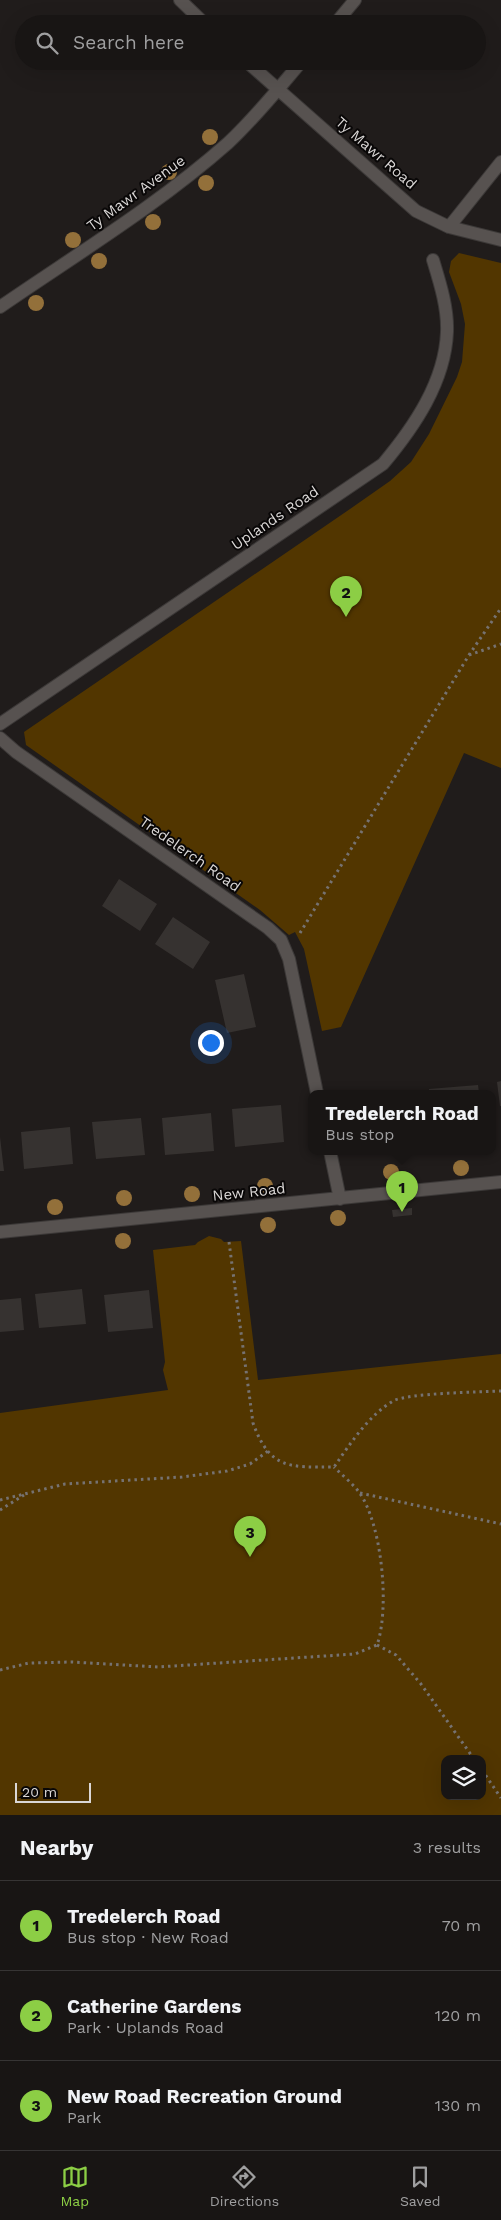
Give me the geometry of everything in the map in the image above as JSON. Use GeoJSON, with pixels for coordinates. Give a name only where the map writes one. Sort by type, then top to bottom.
{"type":"FeatureCollection","features":[{"type":"Feature","properties":{"kind":"street"},"geometry":{"type":"LineString","coordinates":[[180,0],[196,15]]}},
{"type":"Feature","properties":{"kind":"street"},"geometry":{"type":"LineString","coordinates":[[342,15],[355,0]]}},
{"type":"Feature","properties":{"kind":"street","name":"Ty Mawr Road"},"geometry":{"type":"LineString","coordinates":[[256,70],[416,211],[450,227],[501,240]]}},
{"type":"Feature","properties":{"kind":"street","name":"Ty Mawr Avenue"},"geometry":{"type":"LineString","coordinates":[[0,307],[147,207],[186,178],[241,130],[294,70]]}},
{"type":"Feature","properties":{"kind":"street"},"geometry":{"type":"LineString","coordinates":[[450,227],[501,162]]}},
{"type":"Feature","properties":{"kind":"street","name":"Uplands Road"},"geometry":{"type":"LineString","coordinates":[[0,724],[383,464],[417,420],[433,386],[444,355],[447,331],[445,307],[433,260]]}},
{"type":"Feature","properties":{"kind":"street","name":"Tredelerch Road"},"geometry":{"type":"LineString","coordinates":[[0,738],[16,752],[268,928],[281,940],[286,949],[316,1090]]}},
{"type":"Feature","properties":{"kind":"street"},"geometry":{"type":"LineString","coordinates":[[331,1155],[340,1199]]}},
{"type":"Feature","properties":{"kind":"street","name":"New Road"},"geometry":{"type":"LineString","coordinates":[[0,1232],[501,1182]]}},
{"type":"Feature","properties":{"kind":"path"},"geometry":{"type":"LineString","coordinates":[[286,949],[298,936],[469,656],[501,608]]}},
{"type":"Feature","properties":{"kind":"path"},"geometry":{"type":"LineString","coordinates":[[469,656],[501,644]]}},
{"type":"Feature","properties":{"kind":"path"},"geometry":{"type":"LineString","coordinates":[[0,1670],[29,1663],[72,1662],[158,1667],[316,1657],[355,1654],[377,1645],[382,1632],[385,1603],[382,1567],[372,1522],[359,1492],[334,1467],[298,1467],[283,1464],[260,1442],[250,1411],[229,1242]]}},
{"type":"Feature","properties":{"kind":"path"},"geometry":{"type":"LineString","coordinates":[[334,1467],[352,1441],[394,1400],[501,1391]]}},
{"type":"Feature","properties":{"kind":"path"},"geometry":{"type":"LineString","coordinates":[[0,1500],[65,1484],[182,1477],[227,1471],[250,1464],[268,1451]]}},
{"type":"Feature","properties":{"kind":"path"},"geometry":{"type":"LineString","coordinates":[[359,1492],[501,1524]]}},
{"type":"Feature","properties":{"kind":"path"},"geometry":{"type":"LineString","coordinates":[[0,1510],[27,1493]]}},
{"type":"Feature","properties":{"kind":"path"},"geometry":{"type":"LineString","coordinates":[[377,1645],[396,1655],[421,1684],[471,1755]]}},
{"type":"Feature","properties":{"kind":"path"},"geometry":{"type":"LineString","coordinates":[[486,1776],[501,1798]]}},
{"type":"Feature","properties":{"kind":"shaded area"},"geometry":{"type":"Polygon","coordinates":[[[459,253],[501,263],[501,768],[464,753],[341,1027],[322,1031],[304,949],[295,932],[289,935],[260,910],[26,745],[24,732],[350,509],[390,481],[411,462],[429,434],[457,377],[462,362],[465,324],[461,304],[449,272],[451,261],[459,253]]]}},
{"type":"Feature","properties":{"kind":"shaded area"},"geometry":{"type":"Polygon","coordinates":[[[209,1236],[221,1239],[224,1242],[241,1241],[258,1380],[501,1354],[501,1815],[0,1815],[0,1413],[168,1390],[163,1370],[165,1362],[153,1250],[195,1245],[209,1236]]]}},
{"type":"Feature","properties":{"kind":"building"},"geometry":{"type":"Polygon","coordinates":[[[119,879],[157,904],[140,931],[102,906],[119,879]]]}},
{"type":"Feature","properties":{"kind":"building"},"geometry":{"type":"Polygon","coordinates":[[[173,917],[210,942],[193,969],[155,944],[173,917]]]}},
{"type":"Feature","properties":{"kind":"building"},"geometry":{"type":"Polygon","coordinates":[[[244,974],[256,1027],[227,1033],[215,980],[244,974]]]}},
{"type":"Feature","properties":{"kind":"building"},"geometry":{"type":"Polygon","coordinates":[[[501,1081],[501,1106],[500,1106],[497,1082],[501,1081]]]}},
{"type":"Feature","properties":{"kind":"building"},"geometry":{"type":"Polygon","coordinates":[[[478,1085],[479,1090],[429,1090],[478,1085]]]}},
{"type":"Feature","properties":{"kind":"building"},"geometry":{"type":"Polygon","coordinates":[[[281,1105],[284,1142],[235,1147],[232,1109],[281,1105]]]}},
{"type":"Feature","properties":{"kind":"building"},"geometry":{"type":"Polygon","coordinates":[[[211,1113],[214,1151],[165,1155],[162,1118],[211,1113]]]}},
{"type":"Feature","properties":{"kind":"building"},"geometry":{"type":"Polygon","coordinates":[[[141,1118],[145,1155],[96,1159],[92,1122],[141,1118]]]}},
{"type":"Feature","properties":{"kind":"building"},"geometry":{"type":"Polygon","coordinates":[[[70,1127],[73,1164],[24,1169],[21,1132],[70,1127]]]}},
{"type":"Feature","properties":{"kind":"building"},"geometry":{"type":"Polygon","coordinates":[[[0,1137],[4,1171],[0,1171],[0,1137]]]}},
{"type":"Feature","properties":{"kind":"building"},"geometry":{"type":"Polygon","coordinates":[[[412,1208],[412,1215],[393,1217],[392,1210],[412,1208]]]}},
{"type":"Feature","properties":{"kind":"building"},"geometry":{"type":"Polygon","coordinates":[[[82,1289],[86,1324],[39,1328],[35,1294],[82,1289]]]}},
{"type":"Feature","properties":{"kind":"building"},"geometry":{"type":"Polygon","coordinates":[[[149,1290],[153,1328],[108,1332],[104,1295],[149,1290]]]}},
{"type":"Feature","properties":{"kind":"building"},"geometry":{"type":"Polygon","coordinates":[[[21,1298],[24,1330],[0,1332],[0,1300],[21,1298]]]}},
{"type":"Feature","properties":{"kind":"place","name":"Catherine Gardens"},"geometry":{"type":"Point","coordinates":[346,617]}},
{"type":"Feature","properties":{"kind":"place","name":"Tredelerch Road"},"geometry":{"type":"Point","coordinates":[402,1212]}},
{"type":"Feature","properties":{"kind":"place","name":"New Road Recreation Ground"},"geometry":{"type":"Point","coordinates":[250,1557]}}]}
